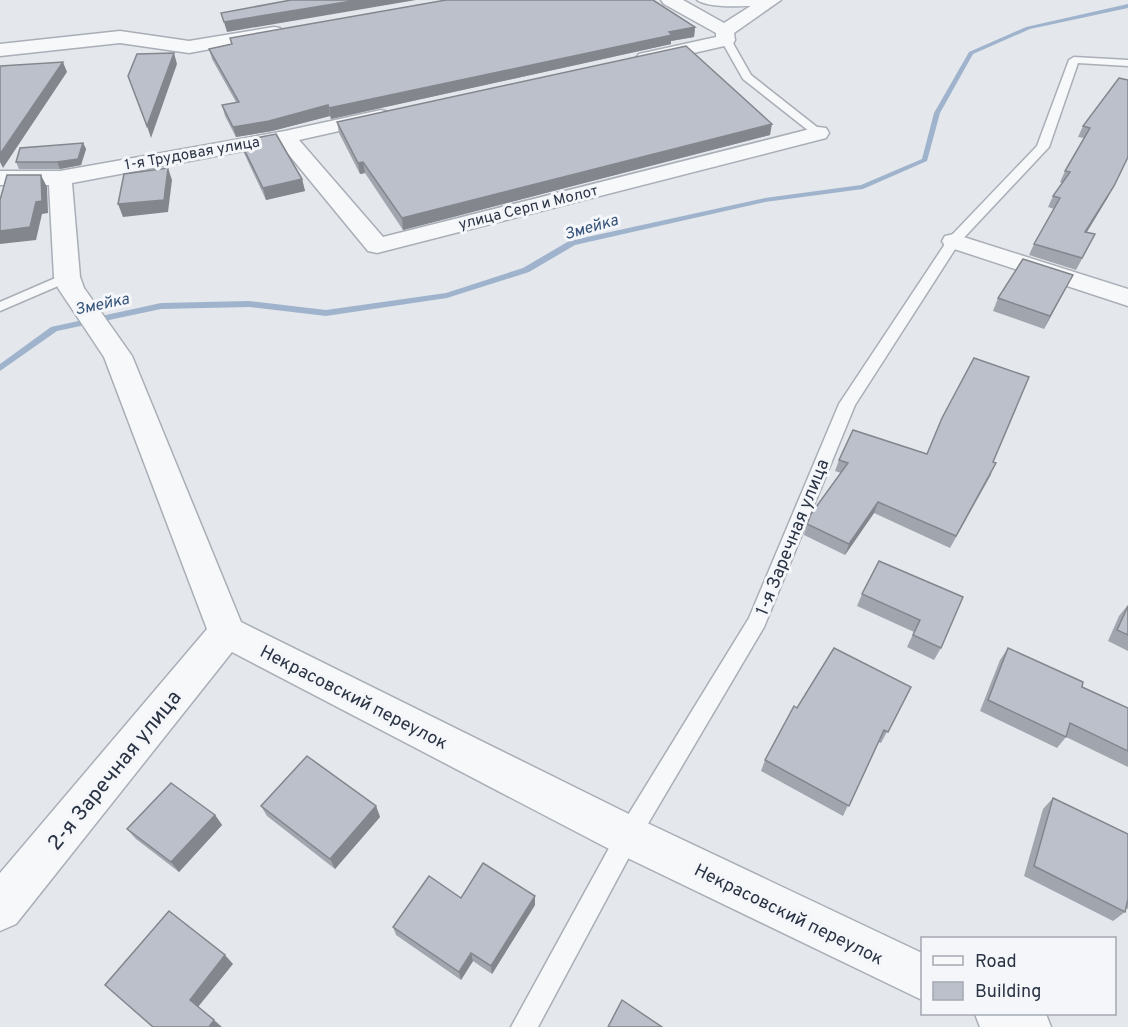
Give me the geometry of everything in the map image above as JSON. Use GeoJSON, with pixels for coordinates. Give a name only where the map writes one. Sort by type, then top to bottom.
{"type":"FeatureCollection","features":[{"type":"Feature","properties":{"kind":"street"},"geometry":{"type":"LineString","coordinates":[[670,0],[726,36]]}},
{"type":"Feature","properties":{"kind":"street"},"geometry":{"type":"LineString","coordinates":[[622,63],[726,36],[771,1]]}},
{"type":"Feature","properties":{"kind":"street"},"geometry":{"type":"LineString","coordinates":[[0,50],[120,37],[189,47],[295,28]]}},
{"type":"Feature","properties":{"kind":"street","name":"1-я Трудовая улица"},"geometry":{"type":"LineString","coordinates":[[0,178],[60,178],[285,137],[401,111]]}},
{"type":"Feature","properties":{"kind":"street","name":"улица Серп и Молот"},"geometry":{"type":"LineString","coordinates":[[285,137],[376,246],[818,133]]}},
{"type":"Feature","properties":{"kind":"street"},"geometry":{"type":"LineString","coordinates":[[60,178],[69,282],[118,356],[227,632]]}},
{"type":"Feature","properties":{"kind":"street"},"geometry":{"type":"LineString","coordinates":[[954,241],[1128,298]]}},
{"type":"Feature","properties":{"kind":"street","name":"Некрасовский переулок"},"geometry":{"type":"LineString","coordinates":[[227,632],[628,836],[921,977]]}},
{"type":"Feature","properties":{"kind":"street","name":"2-я Заречная улица"},"geometry":{"type":"LineString","coordinates":[[0,908],[227,632]]}},
{"type":"Feature","properties":{"kind":"street"},"geometry":{"type":"LineString","coordinates":[[1001,1015],[1027,1027]]}},
{"type":"Feature","properties":{"kind":"lane"},"geometry":{"type":"LineString","coordinates":[[702,0],[728,3],[771,1]]}},
{"type":"Feature","properties":{"kind":"lane"},"geometry":{"type":"LineString","coordinates":[[726,36],[747,77],[818,133]]}},
{"type":"Feature","properties":{"kind":"lane","name":"1-я Заречная улица"},"geometry":{"type":"LineString","coordinates":[[524,1027],[628,836],[758,621],[847,404],[954,241],[1043,147],[1074,60],[1128,63]]}},
{"type":"Feature","properties":{"kind":"lane"},"geometry":{"type":"LineString","coordinates":[[0,307],[69,282]]}},
{"type":"Feature","properties":{"kind":"building"},"geometry":{"type":"Polygon","coordinates":[[[291,0],[358,0],[224,22],[221,13],[291,0]]]}},
{"type":"Feature","properties":{"kind":"building"},"geometry":{"type":"Polygon","coordinates":[[[446,0],[653,0],[695,27],[669,32],[672,35],[329,108],[328,105],[269,121],[233,127],[222,105],[239,102],[209,49],[232,44],[230,38],[446,0]]]}},
{"type":"Feature","properties":{"kind":"building"},"geometry":{"type":"Polygon","coordinates":[[[686,46],[772,124],[402,218],[363,162],[358,163],[337,122],[686,46]]]}},
{"type":"Feature","properties":{"kind":"building"},"geometry":{"type":"Polygon","coordinates":[[[174,53],[147,126],[128,76],[137,54],[174,53]]]}},
{"type":"Feature","properties":{"kind":"building"},"geometry":{"type":"Polygon","coordinates":[[[63,62],[0,154],[0,66],[63,62]]]}},
{"type":"Feature","properties":{"kind":"building"},"geometry":{"type":"Polygon","coordinates":[[[1119,78],[1128,80],[1128,157],[1114,186],[1085,232],[1095,234],[1082,258],[1034,244],[1060,198],[1053,196],[1070,172],[1065,171],[1090,128],[1083,126],[1119,78]]]}},
{"type":"Feature","properties":{"kind":"building"},"geometry":{"type":"Polygon","coordinates":[[[276,134],[302,179],[263,188],[240,141],[276,134]]]}},
{"type":"Feature","properties":{"kind":"building"},"geometry":{"type":"Polygon","coordinates":[[[83,143],[78,159],[57,162],[16,162],[20,148],[83,143]]]}},
{"type":"Feature","properties":{"kind":"building"},"geometry":{"type":"Polygon","coordinates":[[[168,168],[164,200],[118,204],[124,174],[168,168]]]}},
{"type":"Feature","properties":{"kind":"building"},"geometry":{"type":"Polygon","coordinates":[[[7,175],[41,175],[42,201],[36,202],[30,227],[0,231],[0,200],[7,175]]]}},
{"type":"Feature","properties":{"kind":"building"},"geometry":{"type":"Polygon","coordinates":[[[1023,259],[1073,275],[1050,316],[998,298],[1023,259]]]}},
{"type":"Feature","properties":{"kind":"building"},"geometry":{"type":"Polygon","coordinates":[[[974,358],[1029,377],[993,462],[996,463],[956,536],[878,502],[849,544],[807,524],[811,514],[848,463],[839,460],[853,430],[927,454],[942,418],[974,358]]]}},
{"type":"Feature","properties":{"kind":"building"},"geometry":{"type":"Polygon","coordinates":[[[879,561],[963,597],[941,648],[913,635],[920,620],[862,594],[879,561]]]}},
{"type":"Feature","properties":{"kind":"building"},"geometry":{"type":"Polygon","coordinates":[[[1128,606],[1128,635],[1117,630],[1128,606]]]}},
{"type":"Feature","properties":{"kind":"building"},"geometry":{"type":"Polygon","coordinates":[[[834,648],[911,687],[888,732],[884,730],[849,806],[765,760],[794,706],[797,708],[834,648]]]}},
{"type":"Feature","properties":{"kind":"building"},"geometry":{"type":"Polygon","coordinates":[[[1008,648],[1083,682],[1082,687],[1128,708],[1128,751],[1070,723],[1066,737],[988,700],[1008,648]]]}},
{"type":"Feature","properties":{"kind":"building"},"geometry":{"type":"Polygon","coordinates":[[[307,756],[376,806],[330,859],[261,806],[307,756]]]}},
{"type":"Feature","properties":{"kind":"building"},"geometry":{"type":"Polygon","coordinates":[[[171,783],[215,815],[171,862],[127,829],[171,783]]]}},
{"type":"Feature","properties":{"kind":"building"},"geometry":{"type":"Polygon","coordinates":[[[1053,798],[1128,834],[1128,899],[1125,912],[1034,866],[1053,798]]]}},
{"type":"Feature","properties":{"kind":"building"},"geometry":{"type":"Polygon","coordinates":[[[483,863],[535,896],[491,966],[471,953],[459,972],[393,927],[429,876],[461,898],[483,863]]]}},
{"type":"Feature","properties":{"kind":"building"},"geometry":{"type":"Polygon","coordinates":[[[169,911],[225,955],[190,1000],[214,1020],[209,1027],[153,1027],[105,985],[169,911]]]}},
{"type":"Feature","properties":{"kind":"building"},"geometry":{"type":"Polygon","coordinates":[[[622,1000],[662,1027],[608,1027],[622,1000]]]}},
{"type":"Feature","properties":{"kind":"waterway","name":"Змейка"},"geometry":{"type":"LineString","coordinates":[[0,368],[54,329],[161,306],[249,304],[326,313],[447,295],[526,270],[572,243],[765,200],[863,187],[925,160],[937,113],[971,53],[1028,28],[1128,6]]}}]}
